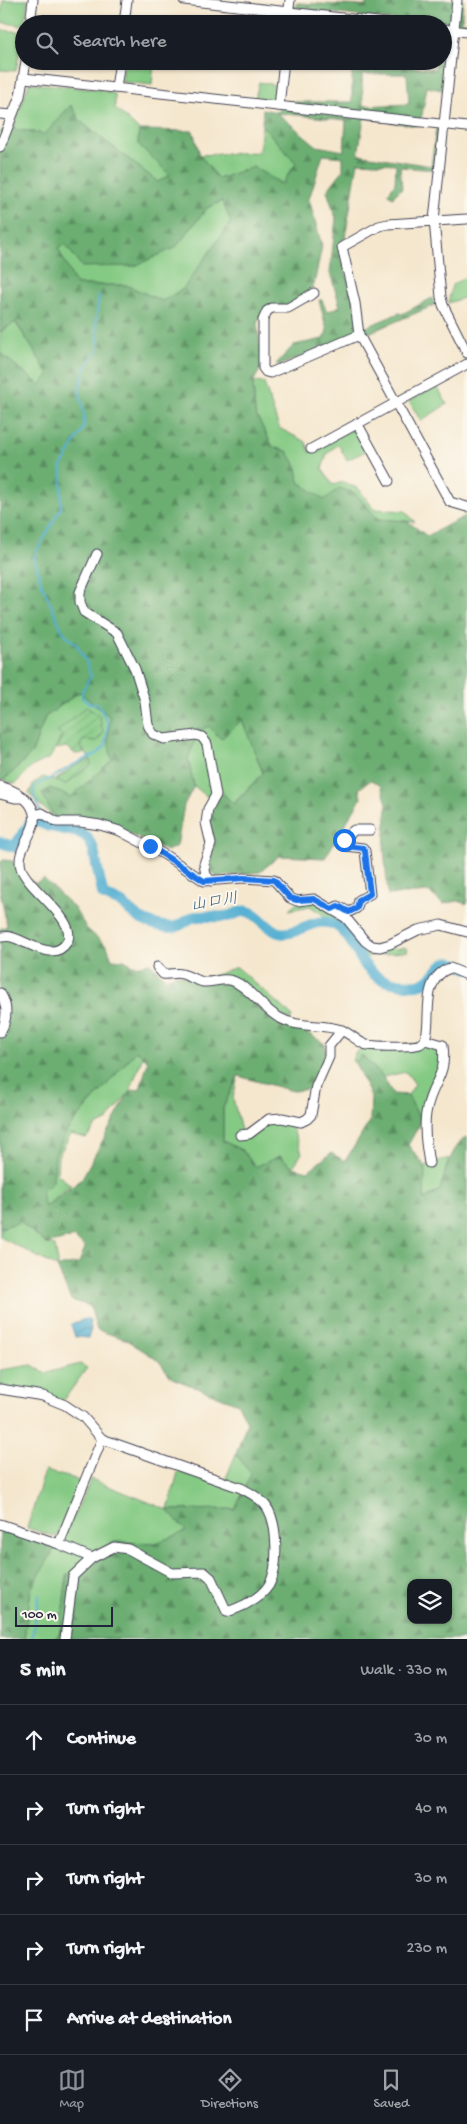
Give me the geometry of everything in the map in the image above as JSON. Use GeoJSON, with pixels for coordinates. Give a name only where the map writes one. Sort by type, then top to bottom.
{"type":"FeatureCollection","features":[{"type":"Feature","properties":{"kind":"street"},"geometry":{"type":"LineString","coordinates":[[31,15],[33,0]]}},
{"type":"Feature","properties":{"kind":"street"},"geometry":{"type":"LineString","coordinates":[[126,15],[128,0]]}},
{"type":"Feature","properties":{"kind":"street"},"geometry":{"type":"LineString","coordinates":[[184,0],[315,15]]}},
{"type":"Feature","properties":{"kind":"street"},"geometry":{"type":"LineString","coordinates":[[288,15],[290,0]]}},
{"type":"Feature","properties":{"kind":"street"},"geometry":{"type":"LineString","coordinates":[[452,51],[457,0]]}},
{"type":"Feature","properties":{"kind":"street"},"geometry":{"type":"LineString","coordinates":[[454,30],[467,32]]}},
{"type":"Feature","properties":{"kind":"street"},"geometry":{"type":"LineString","coordinates":[[0,147],[20,96],[25,70]]}},
{"type":"Feature","properties":{"kind":"street"},"geometry":{"type":"LineString","coordinates":[[116,88],[119,70]]}},
{"type":"Feature","properties":{"kind":"street"},"geometry":{"type":"LineString","coordinates":[[279,106],[283,70]]}},
{"type":"Feature","properties":{"kind":"street"},"geometry":{"type":"LineString","coordinates":[[450,70],[434,220],[441,297],[443,305],[467,353]]}},
{"type":"Feature","properties":{"kind":"street"},"geometry":{"type":"LineString","coordinates":[[24,78],[467,127]]}},
{"type":"Feature","properties":{"kind":"street"},"geometry":{"type":"LineString","coordinates":[[0,114],[12,115]]}},
{"type":"Feature","properties":{"kind":"street"},"geometry":{"type":"LineString","coordinates":[[467,219],[434,220],[379,226],[342,247],[355,303],[359,335],[450,502],[467,507]]}},
{"type":"Feature","properties":{"kind":"street"},"geometry":{"type":"LineString","coordinates":[[314,293],[288,308],[272,308],[267,311],[263,320],[265,348],[263,368],[266,372],[270,373],[359,335]]}},
{"type":"Feature","properties":{"kind":"street"},"geometry":{"type":"LineString","coordinates":[[311,449],[467,364]]}},
{"type":"Feature","properties":{"kind":"street"},"geometry":{"type":"LineString","coordinates":[[357,423],[389,481]]}},
{"type":"Feature","properties":{"kind":"street"},"geometry":{"type":"LineString","coordinates":[[97,554],[80,592],[80,602],[84,612],[117,633],[135,669],[146,701],[148,725],[153,734],[164,739],[196,735],[202,737],[207,744],[216,795],[208,809],[206,823],[210,844],[204,864],[206,876],[211,881]]}},
{"type":"Feature","properties":{"kind":"street"},"geometry":{"type":"LineString","coordinates":[[0,786],[16,792],[38,814],[57,822],[100,824],[120,832],[165,855],[204,881],[244,878],[274,880],[290,898],[297,900],[314,899],[346,918],[365,941],[372,946],[380,947],[390,944],[418,930],[441,925],[467,932]]}},
{"type":"Feature","properties":{"kind":"street"},"geometry":{"type":"LineString","coordinates":[[0,794],[24,798]]}},
{"type":"Feature","properties":{"kind":"street"},"geometry":{"type":"LineString","coordinates":[[0,937],[10,936],[42,950],[57,950],[66,942],[70,930],[65,921],[28,881],[21,866],[22,853],[38,814]]}},
{"type":"Feature","properties":{"kind":"street"},"geometry":{"type":"LineString","coordinates":[[332,909],[338,906],[349,912],[357,908],[359,900],[370,894],[365,851],[363,848],[346,846],[344,840],[354,830],[370,830]]}},
{"type":"Feature","properties":{"kind":"street"},"geometry":{"type":"LineString","coordinates":[[157,967],[163,974],[181,973],[204,982],[229,980],[245,988],[258,1003],[278,1017],[293,1024],[342,1030],[364,1044],[375,1047],[398,1045],[411,1047],[420,1044],[425,1040],[430,989],[444,970],[450,968],[467,975]]}},
{"type":"Feature","properties":{"kind":"street"},"geometry":{"type":"LineString","coordinates":[[0,993],[7,1014],[4,1027],[0,1032]]}},
{"type":"Feature","properties":{"kind":"street"},"geometry":{"type":"LineString","coordinates":[[240,1135],[248,1134],[269,1118],[282,1118],[301,1122],[311,1115],[316,1086],[328,1057],[329,1046],[342,1030]]}},
{"type":"Feature","properties":{"kind":"street"},"geometry":{"type":"LineString","coordinates":[[425,1040],[443,1045],[445,1060],[443,1070],[434,1087],[427,1108],[425,1136],[429,1163]]}},
{"type":"Feature","properties":{"kind":"street"},"geometry":{"type":"LineString","coordinates":[[0,1389],[42,1396],[65,1405],[83,1417],[102,1439],[221,1480],[260,1499],[267,1508],[273,1525],[274,1571],[268,1586],[258,1597],[240,1608],[227,1612],[212,1578],[204,1572],[172,1573],[128,1549],[114,1548],[92,1558],[73,1576],[65,1639]]}},
{"type":"Feature","properties":{"kind":"street"},"geometry":{"type":"LineString","coordinates":[[59,1544],[102,1439]]}},
{"type":"Feature","properties":{"kind":"street"},"geometry":{"type":"LineString","coordinates":[[0,1524],[59,1544],[92,1558]]}},
{"type":"Feature","properties":{"kind":"green space"},"geometry":{"type":"Polygon","coordinates":[[[3,0],[28,0],[26,15],[15,15],[15,24],[0,22],[3,0]]]}},
{"type":"Feature","properties":{"kind":"green space"},"geometry":{"type":"Polygon","coordinates":[[[367,0],[463,0],[462,22],[467,22],[467,28],[452,26],[452,15],[349,15],[295,9],[297,3],[366,6],[367,0]]]}},
{"type":"Feature","properties":{"kind":"green space"},"geometry":{"type":"Polygon","coordinates":[[[0,30],[15,31],[16,71],[0,70],[0,30]]]}},
{"type":"Feature","properties":{"kind":"green space"},"geometry":{"type":"Polygon","coordinates":[[[123,70],[153,70],[152,85],[122,82],[123,70]]]}},
{"type":"Feature","properties":{"kind":"green space"},"geometry":{"type":"Polygon","coordinates":[[[352,70],[445,70],[442,90],[427,87],[422,115],[417,126],[364,118],[358,154],[431,166],[436,129],[440,130],[435,170],[400,167],[402,188],[393,197],[388,194],[395,183],[396,164],[358,162],[345,238],[339,247],[362,329],[399,313],[402,314],[432,298],[435,305],[364,335],[356,334],[281,365],[276,364],[294,345],[323,339],[327,331],[319,300],[322,300],[327,312],[340,306],[330,273],[336,218],[327,191],[343,170],[343,157],[323,155],[309,199],[322,246],[314,285],[292,307],[268,308],[257,323],[263,365],[253,382],[255,413],[273,447],[287,451],[297,467],[299,482],[324,500],[339,488],[355,493],[378,519],[407,521],[427,536],[467,515],[467,904],[458,901],[443,904],[429,892],[388,895],[384,848],[387,803],[381,786],[371,780],[359,789],[361,798],[325,858],[279,856],[260,872],[216,877],[208,868],[214,844],[209,814],[222,793],[234,804],[263,773],[242,720],[221,739],[209,726],[199,731],[188,758],[194,786],[184,805],[177,846],[167,851],[101,821],[54,818],[42,793],[50,788],[71,797],[112,760],[108,741],[110,717],[79,692],[45,717],[32,753],[4,780],[0,780],[0,353],[40,385],[49,375],[16,322],[0,332],[0,133],[2,130],[13,129],[45,134],[71,105],[81,122],[158,182],[170,175],[138,144],[139,130],[193,131],[200,155],[218,179],[253,167],[282,184],[296,163],[262,125],[263,109],[276,112],[287,102],[352,102],[352,70]],[[362,74],[363,106],[409,104],[407,74],[362,74]],[[277,113],[317,146],[344,151],[346,120],[277,113]],[[222,201],[207,208],[176,247],[135,266],[82,267],[65,244],[58,248],[76,285],[126,285],[162,301],[183,289],[231,222],[222,201]]]}},
{"type":"Feature","properties":{"kind":"green space"},"geometry":{"type":"Polygon","coordinates":[[[259,82],[275,85],[273,102],[255,98],[259,82]]]}},
{"type":"Feature","properties":{"kind":"green space"},"geometry":{"type":"Polygon","coordinates":[[[29,83],[102,90],[115,94],[115,108],[139,130],[138,144],[171,175],[158,182],[81,122],[71,105],[45,134],[13,129],[29,83]]]}},
{"type":"Feature","properties":{"kind":"green space"},"geometry":{"type":"Polygon","coordinates":[[[262,125],[296,163],[282,184],[253,167],[218,179],[200,155],[259,152],[262,125]]]}},
{"type":"Feature","properties":{"kind":"green space"},"geometry":{"type":"Polygon","coordinates":[[[223,201],[231,222],[183,289],[162,301],[126,285],[76,285],[58,249],[65,244],[176,247],[207,208],[223,201]]]}},
{"type":"Feature","properties":{"kind":"green space"},"geometry":{"type":"Polygon","coordinates":[[[467,276],[467,297],[448,303],[452,285],[467,276]]]}},
{"type":"Feature","properties":{"kind":"green space"},"geometry":{"type":"Polygon","coordinates":[[[15,322],[50,375],[40,385],[0,353],[0,332],[15,322]]]}},
{"type":"Feature","properties":{"kind":"green space"},"geometry":{"type":"Polygon","coordinates":[[[253,382],[264,383],[279,428],[306,442],[310,452],[355,427],[368,450],[347,460],[338,444],[327,454],[322,469],[333,485],[343,482],[359,489],[374,509],[405,511],[415,522],[378,519],[355,493],[324,500],[299,482],[297,467],[273,447],[255,413],[253,382]]]}},
{"type":"Feature","properties":{"kind":"green space"},"geometry":{"type":"Polygon","coordinates":[[[437,386],[447,404],[421,421],[409,401],[437,386]]]}},
{"type":"Feature","properties":{"kind":"green space"},"geometry":{"type":"Polygon","coordinates":[[[79,692],[110,717],[108,741],[113,760],[71,798],[50,788],[54,818],[29,794],[34,783],[43,777],[66,784],[91,765],[90,759],[80,746],[83,740],[57,731],[62,736],[50,758],[33,766],[15,784],[4,780],[32,753],[45,717],[79,692]]]}},
{"type":"Feature","properties":{"kind":"green space"},"geometry":{"type":"Polygon","coordinates":[[[86,707],[99,715],[103,733],[97,741],[83,740],[80,746],[85,753],[75,754],[67,747],[56,749],[62,736],[57,732],[86,707]]]}},
{"type":"Feature","properties":{"kind":"green space"},"geometry":{"type":"Polygon","coordinates":[[[242,719],[263,773],[233,804],[218,788],[210,799],[194,786],[188,758],[199,731],[209,726],[242,719]]]}},
{"type":"Feature","properties":{"kind":"green space"},"geometry":{"type":"Polygon","coordinates":[[[90,759],[91,765],[66,784],[55,780],[71,768],[90,759]]]}},
{"type":"Feature","properties":{"kind":"green space"},"geometry":{"type":"Polygon","coordinates":[[[3,860],[13,861],[19,874],[35,883],[44,879],[74,908],[87,929],[107,946],[112,959],[124,960],[135,966],[150,963],[165,978],[177,974],[230,983],[271,1018],[301,1029],[325,1044],[326,1057],[311,1089],[293,1091],[238,1076],[223,1108],[223,1141],[243,1151],[255,1167],[280,1156],[293,1167],[308,1171],[331,1153],[345,1161],[370,1121],[371,1097],[355,1063],[362,1055],[383,1077],[393,1094],[408,1095],[421,1122],[408,1145],[425,1166],[424,1199],[440,1190],[456,1147],[467,1136],[467,1639],[55,1639],[60,1632],[67,1576],[112,1542],[156,1543],[186,1531],[168,1510],[235,1509],[251,1474],[236,1454],[247,1422],[238,1404],[172,1378],[158,1360],[125,1339],[97,1330],[90,1306],[71,1300],[57,1267],[79,1263],[85,1248],[74,1237],[47,1244],[20,1222],[0,1228],[0,929],[7,926],[0,890],[0,863],[3,860]],[[137,1050],[68,1129],[55,1155],[53,1181],[41,1193],[45,1207],[81,1180],[130,1091],[140,1089],[148,1062],[137,1050]]]}},
{"type":"Feature","properties":{"kind":"green space"},"geometry":{"type":"Polygon","coordinates":[[[314,901],[346,922],[365,946],[392,946],[395,949],[405,947],[408,951],[364,957],[343,929],[324,920],[325,916],[310,906],[289,910],[297,903],[314,901]]]}},
{"type":"Feature","properties":{"kind":"green space"},"geometry":{"type":"Polygon","coordinates":[[[237,967],[292,1016],[291,1020],[207,978],[237,967]]]}},
{"type":"Feature","properties":{"kind":"green space"},"geometry":{"type":"Polygon","coordinates":[[[425,1043],[441,1046],[442,1064],[421,1122],[408,1095],[415,1084],[406,1072],[383,1077],[362,1055],[355,1063],[352,1061],[355,1053],[363,1047],[425,1043]]]}},
{"type":"Feature","properties":{"kind":"green space"},"geometry":{"type":"Polygon","coordinates":[[[137,1050],[143,1056],[130,1091],[108,1120],[96,1126],[86,1138],[71,1134],[58,1156],[57,1174],[71,1185],[45,1207],[41,1193],[53,1181],[55,1155],[68,1129],[137,1050]]]}},
{"type":"Feature","properties":{"kind":"green space"},"geometry":{"type":"Polygon","coordinates":[[[238,1076],[233,1098],[241,1131],[272,1121],[291,1124],[302,1153],[293,1167],[280,1156],[256,1167],[243,1151],[223,1141],[223,1108],[238,1076]]]}},
{"type":"Feature","properties":{"kind":"green space"},"geometry":{"type":"Polygon","coordinates":[[[449,1158],[440,1190],[424,1199],[425,1166],[449,1158]]]}},
{"type":"Feature","properties":{"kind":"green space"},"geometry":{"type":"Polygon","coordinates":[[[20,1222],[47,1244],[55,1246],[57,1267],[0,1237],[0,1228],[20,1222]]]}},
{"type":"Feature","properties":{"kind":"green space"},"geometry":{"type":"Polygon","coordinates":[[[80,1364],[87,1368],[63,1401],[0,1387],[0,1370],[32,1365],[46,1373],[80,1364]]]}},
{"type":"Feature","properties":{"kind":"green space"},"geometry":{"type":"Polygon","coordinates":[[[236,1454],[251,1474],[235,1509],[169,1510],[187,1531],[156,1543],[112,1542],[67,1576],[60,1632],[55,1639],[24,1639],[31,1589],[56,1546],[62,1542],[91,1479],[168,1510],[178,1472],[223,1485],[236,1454]]]}},
{"type":"Feature","properties":{"kind":"green space"},"geometry":{"type":"Polygon","coordinates":[[[45,1471],[80,1480],[57,1537],[27,1528],[45,1471]]]}},
{"type":"Feature","properties":{"kind":"green space"},"geometry":{"type":"Polygon","coordinates":[[[0,1526],[56,1546],[31,1589],[24,1639],[0,1639],[0,1526]]]}},
{"type":"Feature","properties":{"kind":"water"},"geometry":{"type":"Polygon","coordinates":[[[85,1319],[90,1321],[91,1330],[88,1338],[75,1337],[71,1324],[85,1319]]]}},
{"type":"Feature","properties":{"kind":"waterway"},"geometry":{"type":"LineString","coordinates":[[40,811],[33,791],[37,784],[97,754],[105,746],[108,723],[98,704],[89,703],[82,698],[82,691],[91,676],[87,663],[77,645],[63,632],[42,585],[34,556],[61,508],[62,465],[84,427],[84,413],[79,389],[86,366],[99,349],[96,321],[99,295]]}},
{"type":"Feature","properties":{"kind":"waterway","name":"山口川"},"geometry":{"type":"LineString","coordinates":[[41,815],[43,823]]}},
{"type":"Feature","properties":{"kind":"waterway","name":"山口川"},"geometry":{"type":"LineString","coordinates":[[0,842],[14,847],[31,822]]}},
{"type":"Feature","properties":{"kind":"waterway","name":"山口川"},"geometry":{"type":"LineString","coordinates":[[39,822],[48,826],[78,832],[86,836],[93,848],[103,895],[122,903],[139,918],[153,924],[174,927],[194,917],[225,917],[244,911],[251,912],[276,932],[281,933],[288,933],[319,922],[326,922],[341,929],[370,971],[379,978],[390,982],[411,985],[423,983],[430,979],[441,966],[450,963],[467,968]]}},
{"type":"Feature","properties":{"kind":"waterway"},"geometry":{"type":"LineString","coordinates":[[32,1639],[39,1595]]}},
{"type":"Feature","properties":{"kind":"route"},"geometry":{"type":"LineString","coordinates":[[150,846],[204,881],[244,878],[274,880],[290,898],[297,900],[314,899],[332,909],[338,906],[349,912],[357,908],[359,900],[370,894],[365,851],[363,848],[346,846],[344,840]]}}]}
